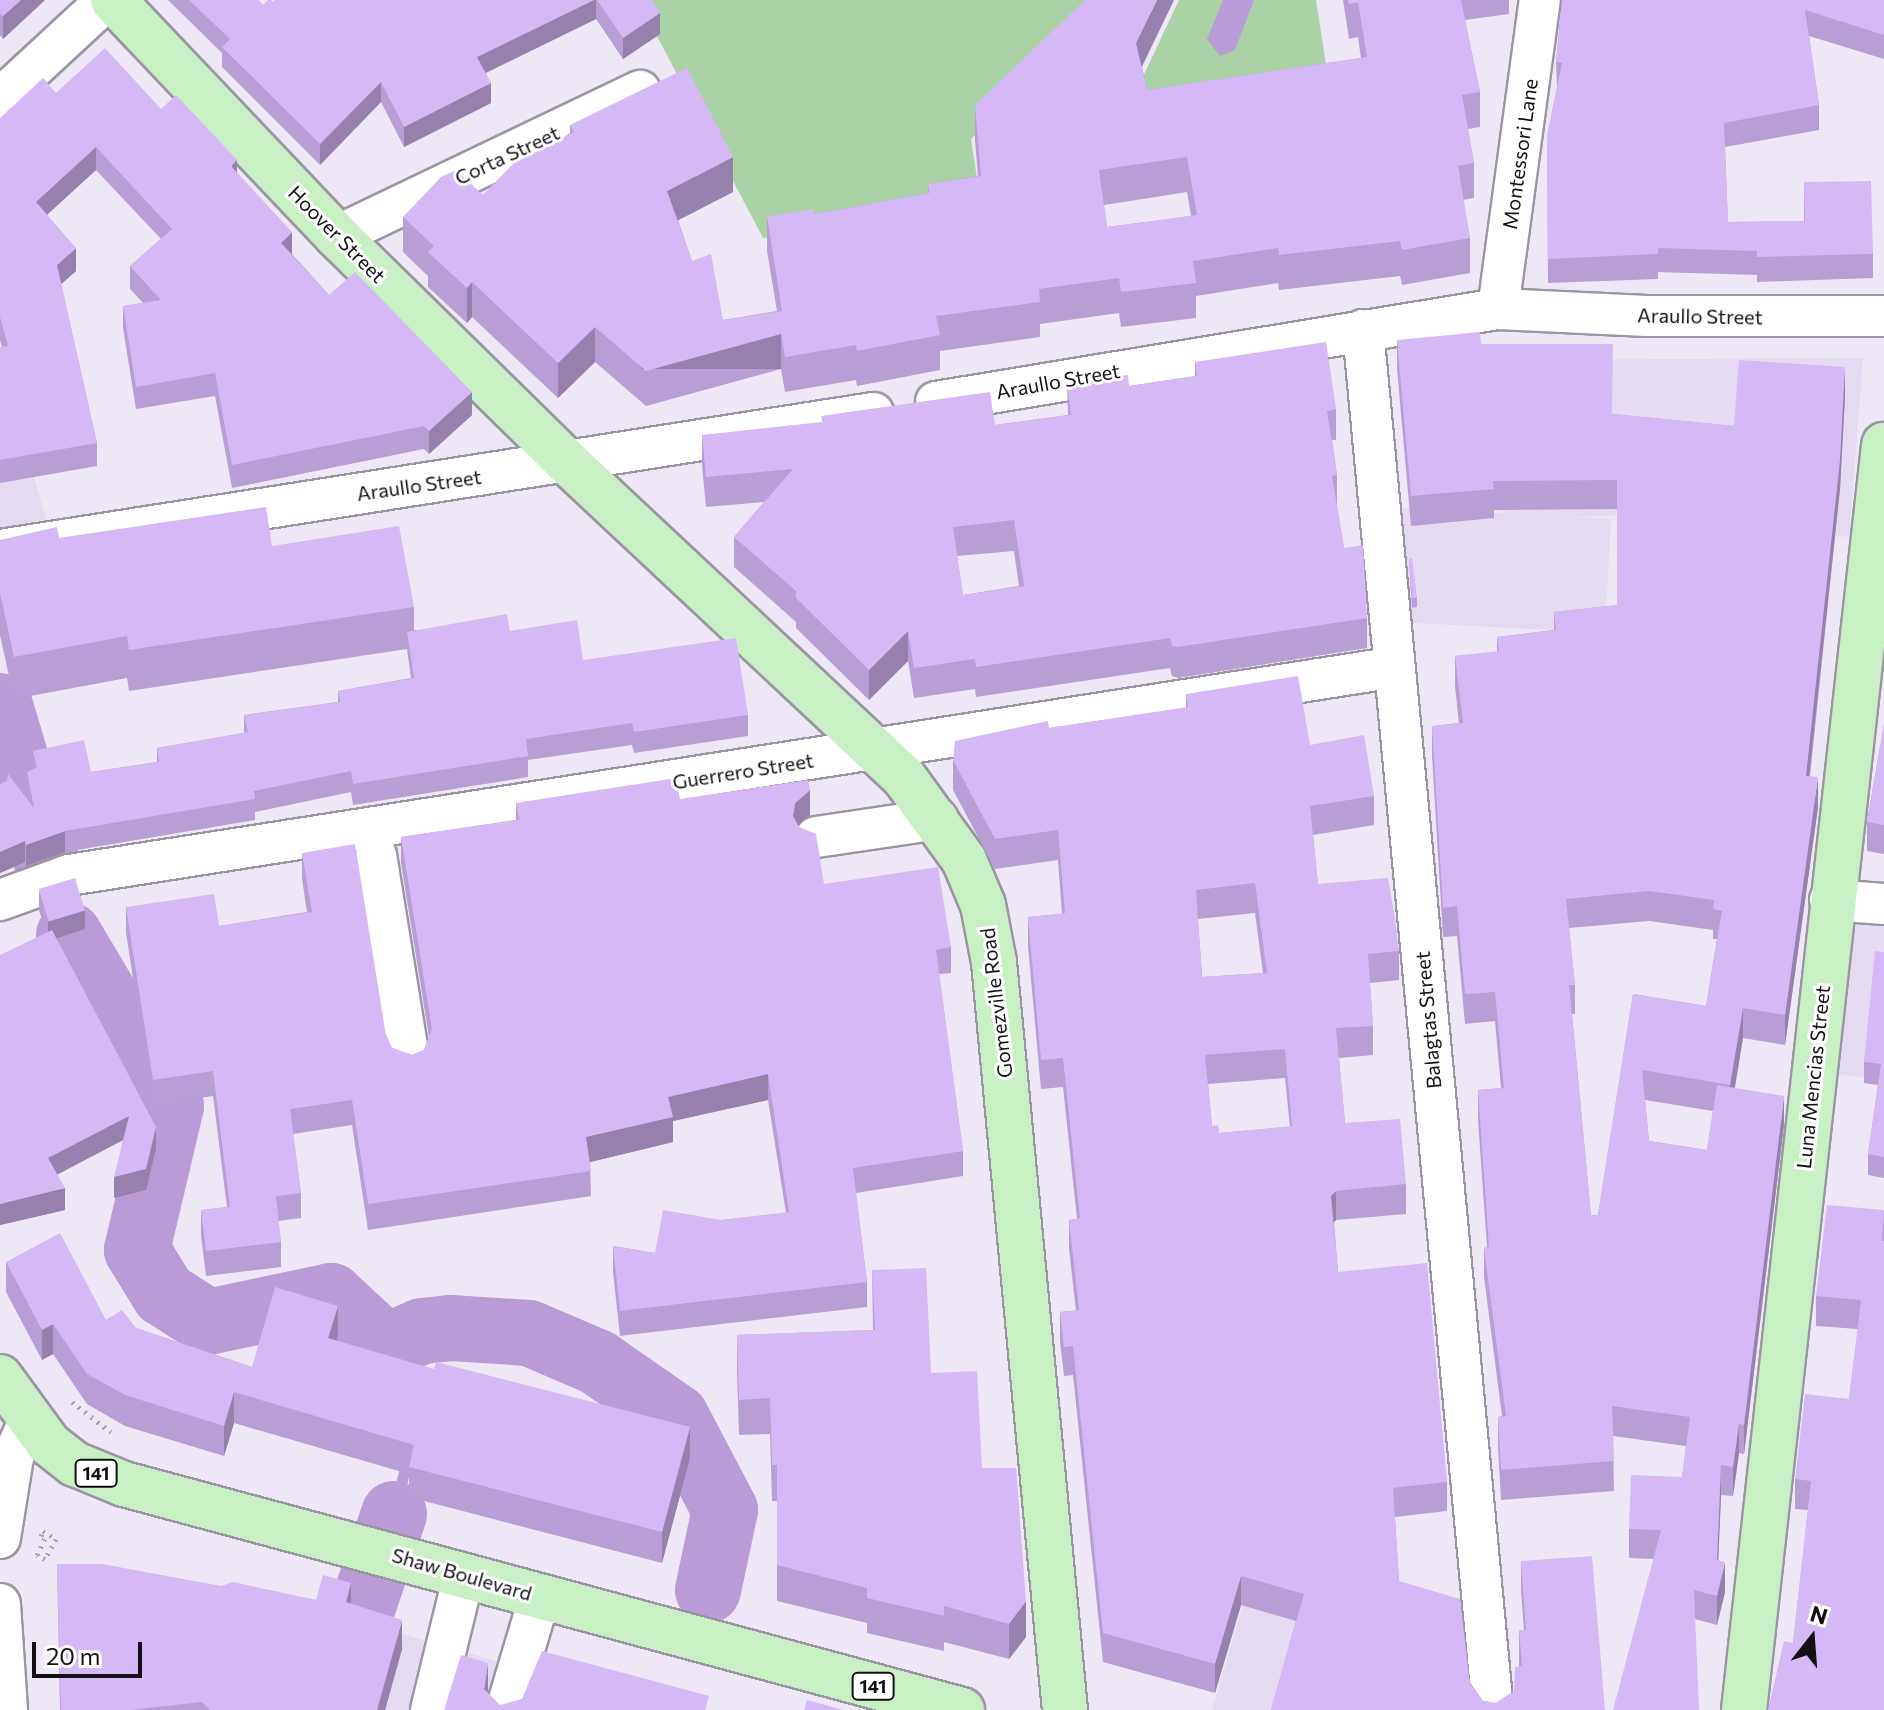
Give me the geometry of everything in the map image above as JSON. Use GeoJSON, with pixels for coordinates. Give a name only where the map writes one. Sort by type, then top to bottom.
{"type":"FeatureCollection","features":[{"type":"Feature","properties":{"kind":"main road","name":"Hoover Street"},"geometry":{"type":"LineString","coordinates":[[110,0],[337,236],[568,463]]}},
{"type":"Feature","properties":{"kind":"main road","name":"Luna Mencias Street"},"geometry":{"type":"LineString","coordinates":[[1744,1710],[1821,1207],[1830,900],[1884,445]]}},
{"type":"Feature","properties":{"kind":"main road","name":"Gomezville Road"},"geometry":{"type":"LineString","coordinates":[[568,463],[878,751],[938,819],[983,905],[994,962],[1065,1710]]}},
{"type":"Feature","properties":{"kind":"main road","name":"Shaw Boulevard"},"geometry":{"type":"LineString","coordinates":[[0,1377],[29,1421],[75,1464],[124,1484],[962,1710]]}},
{"type":"Feature","properties":{"kind":"street"},"geometry":{"type":"LineString","coordinates":[[0,99],[110,0]]}},
{"type":"Feature","properties":{"kind":"street","name":"Montessori Lane"},"geometry":{"type":"LineString","coordinates":[[1498,309],[1540,0]]}},
{"type":"Feature","properties":{"kind":"street","name":"Corta Street"},"geometry":{"type":"LineString","coordinates":[[337,236],[677,74]]}},
{"type":"Feature","properties":{"kind":"street","name":"Araullo Street"},"geometry":{"type":"LineString","coordinates":[[0,550],[568,463],[1498,309],[1647,316],[1884,316]]}},
{"type":"Feature","properties":{"kind":"street","name":"Balagtas Street"},"geometry":{"type":"LineString","coordinates":[[1363,330],[1493,1710]]}},
{"type":"Feature","properties":{"kind":"street","name":"Guerrero Street"},"geometry":{"type":"LineString","coordinates":[[14,893],[69,875],[878,751],[1395,667]]}},
{"type":"Feature","properties":{"kind":"street"},"geometry":{"type":"LineString","coordinates":[[816,837],[938,819]]}},
{"type":"Feature","properties":{"kind":"street"},"geometry":{"type":"LineString","coordinates":[[376,855],[409,1058]]}},
{"type":"Feature","properties":{"kind":"street"},"geometry":{"type":"LineString","coordinates":[[1830,900],[1884,904]]}},
{"type":"Feature","properties":{"kind":"street"},"geometry":{"type":"LineString","coordinates":[[0,1538],[13,1457],[29,1421]]}},
{"type":"Feature","properties":{"kind":"street"},"geometry":{"type":"LineString","coordinates":[[431,1710],[464,1575]]}},
{"type":"Feature","properties":{"kind":"street"},"geometry":{"type":"LineString","coordinates":[[506,1710],[540,1596]]}},
{"type":"Feature","properties":{"kind":"street"},"geometry":{"type":"LineString","coordinates":[[0,1604],[7,1710]]}},
{"type":"Feature","properties":{"kind":"path"},"geometry":{"type":"LineString","coordinates":[[65,1396],[120,1439]]}},
{"type":"Feature","properties":{"kind":"path"},"geometry":{"type":"LineString","coordinates":[[45,1538],[37,1555],[45,1559],[54,1543]]}},
{"type":"Feature","properties":{"kind":"shaded area"},"geometry":{"type":"Polygon","coordinates":[[[1223,0],[1254,0],[1235,50],[1220,56],[1207,39],[1223,0]]]}},
{"type":"Feature","properties":{"kind":"shaded area"},"geometry":{"type":"Polygon","coordinates":[[[1863,358],[1849,537],[1619,515],[1504,520],[1495,360],[1863,358]]]}},
{"type":"Feature","properties":{"kind":"shaded area"},"geometry":{"type":"Polygon","coordinates":[[[0,361],[46,519],[0,528],[0,361]]]}},
{"type":"Feature","properties":{"kind":"shaded area"},"geometry":{"type":"Polygon","coordinates":[[[1393,508],[1611,519],[1605,633],[1387,621],[1393,508]]]}},
{"type":"Feature","properties":{"kind":"shaded area"},"geometry":{"type":"Polygon","coordinates":[[[1855,914],[1884,918],[1884,1080],[1834,1074],[1855,914]]]}},
{"type":"Feature","properties":{"kind":"shaded area"},"geometry":{"type":"Polygon","coordinates":[[[1253,1569],[1387,1710],[1212,1710],[1253,1569]]]}},
{"type":"Feature","properties":{"kind":"shaded area"},"geometry":{"type":"Polygon","coordinates":[[[361,1622],[541,1674],[531,1710],[310,1710],[361,1622]]]}},
{"type":"Feature","properties":{"kind":"green space"},"geometry":{"type":"Polygon","coordinates":[[[638,0],[1112,0],[1109,11],[971,139],[981,204],[763,238],[638,0]]]}},
{"type":"Feature","properties":{"kind":"green space"},"geometry":{"type":"Polygon","coordinates":[[[1179,0],[1316,0],[1330,90],[1150,116],[1141,81],[1179,0]]]}},
{"type":"Feature","properties":{"kind":"building"},"geometry":{"type":"Polygon","coordinates":[[[0,0],[21,0],[3,16],[0,0]]]}},
{"type":"Feature","properties":{"kind":"building"},"geometry":{"type":"Polygon","coordinates":[[[189,0],[258,0],[263,5],[268,0],[594,0],[477,57],[491,83],[404,127],[381,82],[320,144],[222,47],[230,39],[189,0]]]}},
{"type":"Feature","properties":{"kind":"building"},"geometry":{"type":"Polygon","coordinates":[[[597,0],[652,0],[660,13],[623,38],[597,0]]]}},
{"type":"Feature","properties":{"kind":"building"},"geometry":{"type":"Polygon","coordinates":[[[1085,0],[1157,0],[1136,43],[1147,90],[1367,57],[1358,2],[1349,4],[1348,0],[1461,0],[1480,92],[1462,95],[1474,163],[1458,166],[1470,238],[1402,250],[1400,241],[1279,255],[1278,248],[1193,261],[1196,283],[1121,292],[1119,278],[1039,289],[1040,302],[936,316],[940,335],[857,351],[856,345],[785,357],[781,334],[646,371],[595,327],[558,363],[472,282],[467,288],[428,252],[434,246],[403,217],[441,177],[456,170],[483,195],[514,163],[574,132],[570,125],[687,68],[733,157],[667,191],[692,261],[711,254],[723,320],[782,311],[767,216],[814,209],[814,214],[929,193],[928,184],[981,176],[975,105],[1085,0]],[[1187,157],[1099,170],[1107,227],[1197,215],[1187,157]]]}},
{"type":"Feature","properties":{"kind":"building"},"geometry":{"type":"Polygon","coordinates":[[[1562,0],[1884,0],[1884,35],[1805,10],[1819,105],[1724,123],[1728,222],[1805,221],[1804,182],[1871,181],[1873,254],[1757,257],[1757,251],[1658,248],[1658,254],[1548,259],[1547,137],[1562,63],[1556,62],[1562,0]]]}},
{"type":"Feature","properties":{"kind":"building"},"geometry":{"type":"Polygon","coordinates":[[[105,48],[161,109],[176,95],[237,160],[231,166],[292,232],[281,243],[329,295],[355,272],[472,392],[429,431],[424,426],[232,465],[215,373],[136,387],[123,306],[161,300],[130,266],[172,229],[96,147],[36,202],[76,248],[57,265],[97,443],[0,460],[0,347],[8,346],[0,317],[0,118],[43,78],[56,93],[105,48]]]}},
{"type":"Feature","properties":{"kind":"building"},"geometry":{"type":"Polygon","coordinates":[[[1480,332],[1481,344],[1613,344],[1612,414],[1734,426],[1739,360],[1845,367],[1840,460],[1806,776],[1818,777],[1785,1015],[1743,1008],[1730,1085],[1642,1070],[1649,1141],[1707,1150],[1717,1085],[1784,1096],[1744,1425],[1739,1424],[1733,1467],[1721,1465],[1717,1560],[1725,1562],[1717,1596],[1694,1590],[1699,1710],[1613,1710],[1661,1530],[1629,1529],[1631,1475],[1682,1477],[1690,1417],[1612,1406],[1614,1461],[1501,1470],[1498,1417],[1506,1416],[1484,1248],[1489,1247],[1478,1090],[1504,1088],[1495,992],[1465,994],[1457,906],[1443,908],[1432,726],[1463,723],[1455,656],[1499,651],[1497,637],[1556,630],[1554,612],[1617,605],[1617,480],[1493,481],[1494,489],[1411,496],[1397,340],[1480,332]],[[1649,891],[1566,899],[1575,985],[1569,985],[1591,1215],[1598,1215],[1633,994],[1706,1006],[1722,911],[1713,909],[1714,900],[1649,891]]]}},
{"type":"Feature","properties":{"kind":"building"},"geometry":{"type":"Polygon","coordinates":[[[1326,342],[1336,409],[1327,411],[1337,475],[1332,476],[1344,548],[1363,545],[1367,618],[1178,647],[1172,646],[1170,638],[976,667],[975,659],[914,668],[908,631],[869,670],[796,598],[796,591],[734,537],[793,469],[706,477],[702,435],[822,422],[821,416],[990,392],[995,425],[1071,415],[1067,381],[1128,375],[1129,386],[1197,376],[1195,362],[1326,342]],[[1014,520],[953,527],[963,595],[1024,586],[1014,520]]]}},
{"type":"Feature","properties":{"kind":"building"},"geometry":{"type":"Polygon","coordinates":[[[266,507],[272,546],[399,526],[414,607],[129,650],[127,636],[14,657],[0,593],[0,540],[57,527],[59,538],[266,507]]]}},
{"type":"Feature","properties":{"kind":"building"},"geometry":{"type":"Polygon","coordinates":[[[1412,558],[1417,598],[1412,598],[1409,559],[1412,558]]]}},
{"type":"Feature","properties":{"kind":"building"},"geometry":{"type":"Polygon","coordinates":[[[507,614],[510,631],[577,620],[583,660],[736,638],[748,715],[634,732],[632,723],[526,739],[528,756],[353,784],[351,771],[254,791],[255,799],[65,831],[26,845],[25,841],[0,852],[0,784],[7,781],[8,774],[34,808],[27,772],[37,767],[33,751],[84,740],[91,772],[159,762],[157,748],[248,732],[244,715],[340,702],[338,691],[414,678],[407,632],[507,614]]]}},
{"type":"Feature","properties":{"kind":"building"},"geometry":{"type":"Polygon","coordinates":[[[1298,676],[1310,745],[1364,735],[1374,796],[1310,806],[1318,884],[1388,878],[1399,951],[1368,954],[1373,1026],[1336,1028],[1345,1123],[1400,1119],[1406,1184],[1336,1191],[1331,1196],[1338,1272],[1427,1263],[1447,1482],[1393,1488],[1399,1581],[1460,1599],[1470,1684],[1483,1701],[1496,1703],[1514,1691],[1515,1667],[1522,1666],[1519,1630],[1526,1630],[1521,1561],[1592,1556],[1605,1710],[1271,1710],[1304,1594],[1241,1576],[1215,1664],[1103,1633],[1073,1346],[1064,1347],[1060,1312],[1079,1310],[1069,1220],[1080,1218],[1063,1058],[1041,1060],[1028,917],[1065,913],[1058,830],[995,839],[953,760],[955,741],[1048,721],[1049,728],[1188,707],[1186,694],[1298,676]],[[1255,883],[1196,890],[1202,977],[1267,973],[1255,883]],[[1285,1049],[1205,1055],[1212,1126],[1218,1125],[1219,1133],[1292,1126],[1285,1049]]]}},
{"type":"Feature","properties":{"kind":"building"},"geometry":{"type":"Polygon","coordinates":[[[1884,724],[1884,825],[1867,822],[1884,724]]]}},
{"type":"Feature","properties":{"kind":"building"},"geometry":{"type":"Polygon","coordinates":[[[676,778],[680,799],[808,780],[810,790],[795,803],[793,816],[799,827],[816,834],[824,884],[938,867],[951,947],[936,950],[963,1151],[853,1168],[867,1282],[620,1311],[613,1246],[655,1253],[663,1210],[721,1220],[789,1212],[768,1074],[668,1097],[673,1117],[586,1137],[591,1171],[368,1204],[352,1100],[290,1109],[301,1193],[276,1196],[281,1242],[206,1251],[201,1210],[230,1207],[213,1071],[153,1080],[126,907],[214,894],[219,926],[312,912],[302,853],[355,844],[386,1036],[392,1048],[412,1055],[424,1050],[432,1029],[401,837],[519,820],[516,803],[676,778]]]}},
{"type":"Feature","properties":{"kind":"building"},"geometry":{"type":"Polygon","coordinates":[[[75,878],[85,911],[49,922],[39,889],[75,878]]]}},
{"type":"Feature","properties":{"kind":"building"},"geometry":{"type":"Polygon","coordinates":[[[52,930],[156,1127],[146,1169],[114,1177],[129,1116],[48,1158],[65,1188],[0,1204],[0,955],[52,930]]]}},
{"type":"Feature","properties":{"kind":"building"},"geometry":{"type":"Polygon","coordinates":[[[1875,951],[1884,952],[1884,1157],[1868,1154],[1881,1064],[1864,1062],[1875,951]]]}},
{"type":"Feature","properties":{"kind":"building"},"geometry":{"type":"Polygon","coordinates":[[[1827,1205],[1884,1210],[1884,1710],[1768,1710],[1784,1641],[1793,1643],[1811,1481],[1795,1479],[1805,1394],[1849,1399],[1861,1300],[1816,1296],[1827,1205]]]}},
{"type":"Feature","properties":{"kind":"building"},"geometry":{"type":"Polygon","coordinates":[[[60,1233],[106,1320],[122,1310],[136,1328],[252,1367],[275,1287],[338,1306],[328,1338],[434,1369],[436,1362],[690,1427],[662,1532],[409,1467],[414,1445],[234,1392],[224,1426],[125,1395],[87,1374],[53,1324],[42,1330],[6,1262],[60,1233]]]}},
{"type":"Feature","properties":{"kind":"building"},"geometry":{"type":"Polygon","coordinates":[[[926,1268],[931,1373],[977,1371],[982,1468],[1016,1468],[1026,1601],[1009,1624],[944,1606],[944,1616],[867,1598],[867,1588],[777,1565],[777,1465],[772,1465],[770,1398],[739,1400],[737,1335],[875,1330],[872,1270],[926,1268]]]}},
{"type":"Feature","properties":{"kind":"building"},"geometry":{"type":"Polygon","coordinates":[[[57,1564],[102,1564],[221,1586],[233,1582],[316,1600],[323,1575],[351,1583],[346,1602],[402,1620],[377,1710],[210,1710],[202,1702],[130,1710],[61,1710],[57,1564]]]}},
{"type":"Feature","properties":{"kind":"building"},"geometry":{"type":"Polygon","coordinates":[[[542,1651],[709,1696],[705,1710],[444,1710],[461,1655],[488,1663],[484,1689],[500,1705],[522,1699],[542,1651]]]}},
{"type":"Feature","properties":{"kind":"building"},"geometry":{"type":"Polygon","coordinates":[[[807,1700],[844,1710],[804,1710],[807,1700]]]}},
{"type":"Feature","properties":{"kind":"waterway"},"geometry":{"type":"LineString","coordinates":[[0,706],[46,859]]}},
{"type":"Feature","properties":{"kind":"waterway"},"geometry":{"type":"LineString","coordinates":[[69,935],[171,1106],[137,1250],[164,1294],[208,1322],[331,1296],[386,1347],[422,1331],[450,1328],[529,1333],[597,1362],[676,1417],[725,1510],[708,1590]]}},
{"type":"Feature","properties":{"kind":"waterway"},"geometry":{"type":"LineString","coordinates":[[386,1347],[405,1367]]}},
{"type":"Feature","properties":{"kind":"waterway"},"geometry":{"type":"LineString","coordinates":[[394,1514],[407,1459]]}},
{"type":"Feature","properties":{"kind":"waterway"},"geometry":{"type":"LineString","coordinates":[[301,1710],[320,1703],[358,1621],[394,1514]]}}]}
